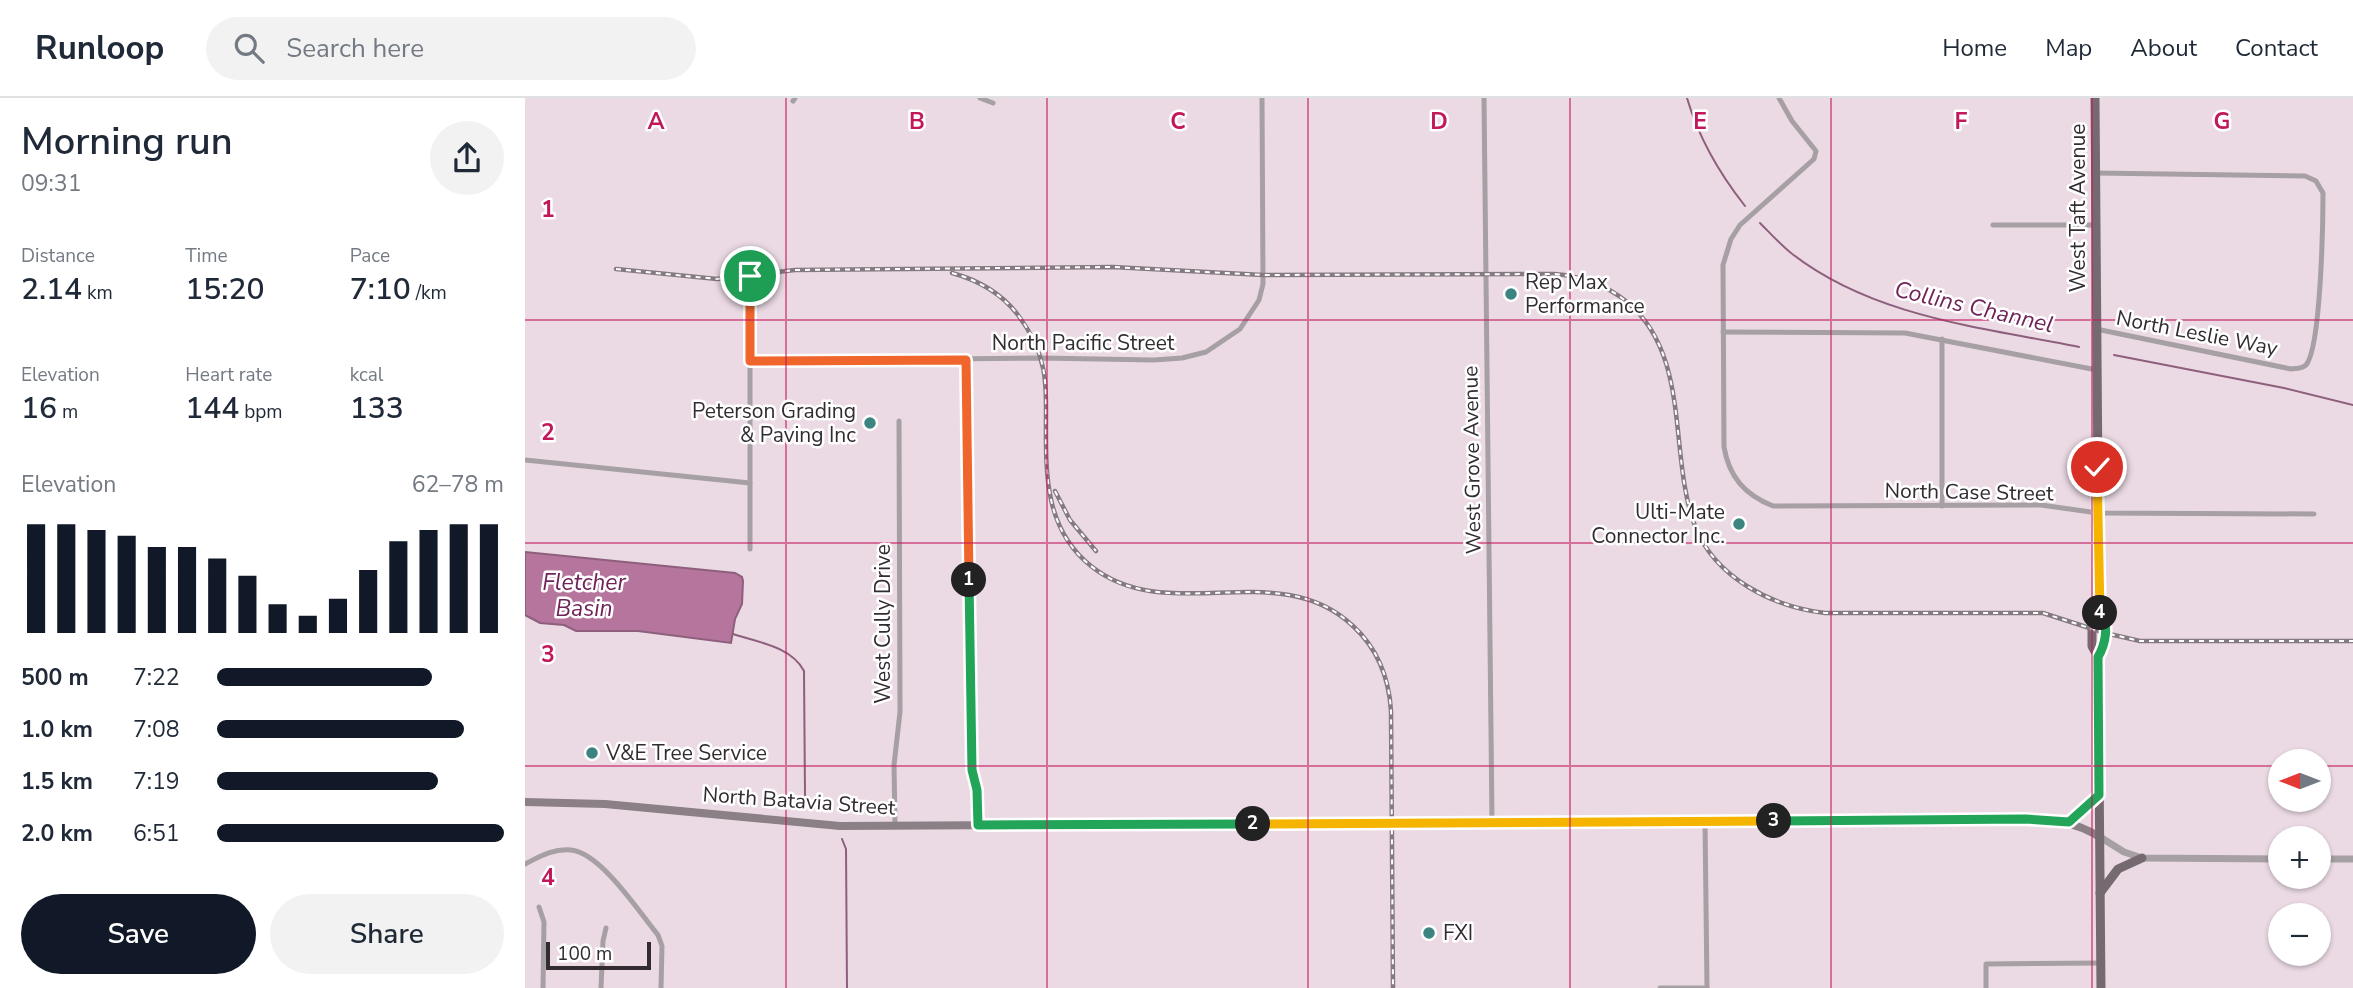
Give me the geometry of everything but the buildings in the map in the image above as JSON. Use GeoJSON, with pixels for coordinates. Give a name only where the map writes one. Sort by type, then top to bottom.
{"type":"FeatureCollection","features":[{"type":"Feature","properties":{"kind":"main road","name":"West Taft Avenue"},"geometry":{"type":"LineString","coordinates":[[2095,98],[2099,611],[2092,618],[2092,646],[2098,657],[2101,988]]}},
{"type":"Feature","properties":{"kind":"main road"},"geometry":{"type":"LineString","coordinates":[[2069,822],[2099,795]]}},
{"type":"Feature","properties":{"kind":"main road","name":"North Batavia Street"},"geometry":{"type":"LineString","coordinates":[[525,802],[605,804],[833,825],[2025,819],[2069,822],[2100,836]]}},
{"type":"Feature","properties":{"kind":"main road"},"geometry":{"type":"LineString","coordinates":[[2100,892],[2117,869],[2142,858]]}},
{"type":"Feature","properties":{"kind":"street"},"geometry":{"type":"LineString","coordinates":[[980,98],[993,103]]}},
{"type":"Feature","properties":{"kind":"street","name":"North Pacific Street"},"geometry":{"type":"LineString","coordinates":[[750,361],[1041,358],[1154,360],[1182,358],[1206,352],[1240,329],[1259,300],[1263,284],[1262,98]]}},
{"type":"Feature","properties":{"kind":"street","name":"West Grove Avenue"},"geometry":{"type":"LineString","coordinates":[[1484,98],[1492,822]]}},
{"type":"Feature","properties":{"kind":"street"},"geometry":{"type":"LineString","coordinates":[[1779,98],[1792,121],[1816,150],[1816,155],[1740,225],[1731,239],[1723,265],[1723,332],[1905,333],[2097,370]]}},
{"type":"Feature","properties":{"kind":"street","name":"North Leslie Way"},"geometry":{"type":"LineString","coordinates":[[2095,173],[2305,176],[2316,181],[2323,193],[2319,300],[2312,352],[2307,364],[2301,368],[2291,369],[2096,329]]}},
{"type":"Feature","properties":{"kind":"street"},"geometry":{"type":"LineString","coordinates":[[1993,225],[2095,225]]}},
{"type":"Feature","properties":{"kind":"street"},"geometry":{"type":"LineString","coordinates":[[750,253],[750,549]]}},
{"type":"Feature","properties":{"kind":"street","name":"North Case Street"},"geometry":{"type":"LineString","coordinates":[[1723,332],[1722,412],[1726,462],[1744,490],[1757,500],[1773,506],[2042,505],[2098,513],[2314,514]]}},
{"type":"Feature","properties":{"kind":"street"},"geometry":{"type":"LineString","coordinates":[[1942,339],[1942,506]]}},
{"type":"Feature","properties":{"kind":"street"},"geometry":{"type":"LineString","coordinates":[[966,360],[972,770],[977,790],[978,825]]}},
{"type":"Feature","properties":{"kind":"street","name":"West Cully Drive"},"geometry":{"type":"LineString","coordinates":[[895,825],[894,765],[899,712],[898,421]]}},
{"type":"Feature","properties":{"kind":"street"},"geometry":{"type":"LineString","coordinates":[[525,460],[750,484]]}},
{"type":"Feature","properties":{"kind":"street"},"geometry":{"type":"LineString","coordinates":[[1660,988],[1707,988],[1705,821]]}},
{"type":"Feature","properties":{"kind":"street","name":"North Batavia Street"},"geometry":{"type":"LineString","coordinates":[[2100,836],[2124,852],[2142,858],[2268,859]]}},
{"type":"Feature","properties":{"kind":"street"},"geometry":{"type":"LineString","coordinates":[[525,864],[554,851],[569,849],[585,853],[600,864],[658,935],[661,946],[661,988]]}},
{"type":"Feature","properties":{"kind":"street"},"geometry":{"type":"LineString","coordinates":[[2331,859],[2353,859]]}},
{"type":"Feature","properties":{"kind":"street"},"geometry":{"type":"LineString","coordinates":[[539,907],[544,922],[543,988]]}},
{"type":"Feature","properties":{"kind":"street"},"geometry":{"type":"LineString","coordinates":[[601,988],[606,928]]}},
{"type":"Feature","properties":{"kind":"street"},"geometry":{"type":"LineString","coordinates":[[1986,988],[1986,964],[2101,964]]}},
{"type":"Feature","properties":{"kind":"water","name":"Fletcher Basin"},"geometry":{"type":"Polygon","coordinates":[[[525,552],[735,573],[742,577],[743,581],[742,604],[735,619],[731,643],[638,631],[576,631],[564,625],[540,623],[525,615],[525,552]]]}},
{"type":"Feature","properties":{"kind":"waterway","name":"Collins Channel"},"geometry":{"type":"LineString","coordinates":[[1687,98],[1697,128],[1711,155],[1745,206]]}},
{"type":"Feature","properties":{"kind":"waterway","name":"Collins Channel"},"geometry":{"type":"LineString","coordinates":[[1760,223],[1791,253],[1823,275],[1892,306],[1966,325],[2079,347]]}},
{"type":"Feature","properties":{"kind":"waterway","name":"Collins Channel"},"geometry":{"type":"LineString","coordinates":[[2114,355],[2284,388],[2353,405]]}},
{"type":"Feature","properties":{"kind":"waterway"},"geometry":{"type":"LineString","coordinates":[[733,634],[782,650],[804,671],[805,795],[809,808]]}},
{"type":"Feature","properties":{"kind":"waterway"},"geometry":{"type":"LineString","coordinates":[[842,839],[846,849],[847,988]]}},
{"type":"Feature","properties":{"kind":"railway"},"geometry":{"type":"LineString","coordinates":[[616,269],[717,279],[795,270],[1113,267],[1263,275],[1554,274],[1574,277],[1593,282],[1619,296],[1647,324],[1661,350],[1670,378],[1682,469],[1695,526],[1716,561],[1731,575],[1766,597],[1805,610],[1825,613],[2043,613],[2140,641],[2353,641]]}},
{"type":"Feature","properties":{"kind":"railway"},"geometry":{"type":"LineString","coordinates":[[952,273],[997,294],[1018,315],[1033,340],[1045,378],[1047,475],[1055,515],[1063,533],[1091,566],[1121,583],[1154,592],[1257,592],[1291,595],[1323,606],[1353,626],[1369,644],[1385,676],[1391,711],[1393,988]]}},
{"type":"Feature","properties":{"kind":"railway"},"geometry":{"type":"LineString","coordinates":[[1055,491],[1070,520],[1096,551]]}},
{"type":"Feature","properties":{"kind":"place","name":"Rep Max Performance"},"geometry":{"type":"Point","coordinates":[1511,294]}},
{"type":"Feature","properties":{"kind":"place","name":"Peterson Grading & Paving Inc"},"geometry":{"type":"Point","coordinates":[870,423]}},
{"type":"Feature","properties":{"kind":"place","name":"Ulti-Mate Connector Inc."},"geometry":{"type":"Point","coordinates":[1739,524]}},
{"type":"Feature","properties":{"kind":"place","name":"V&E Tree Service"},"geometry":{"type":"Point","coordinates":[592,753]}},
{"type":"Feature","properties":{"kind":"place","name":"FXI"},"geometry":{"type":"Point","coordinates":[1429,933]}},
{"type":"Feature","properties":{"kind":"route"},"geometry":{"type":"LineString","coordinates":[[750,276],[750,361],[966,360],[972,770],[977,790],[978,825],[2025,819],[2069,822],[2099,795],[2098,657],[2105,645],[2104,618],[2099,611],[2097,467]]}}]}
